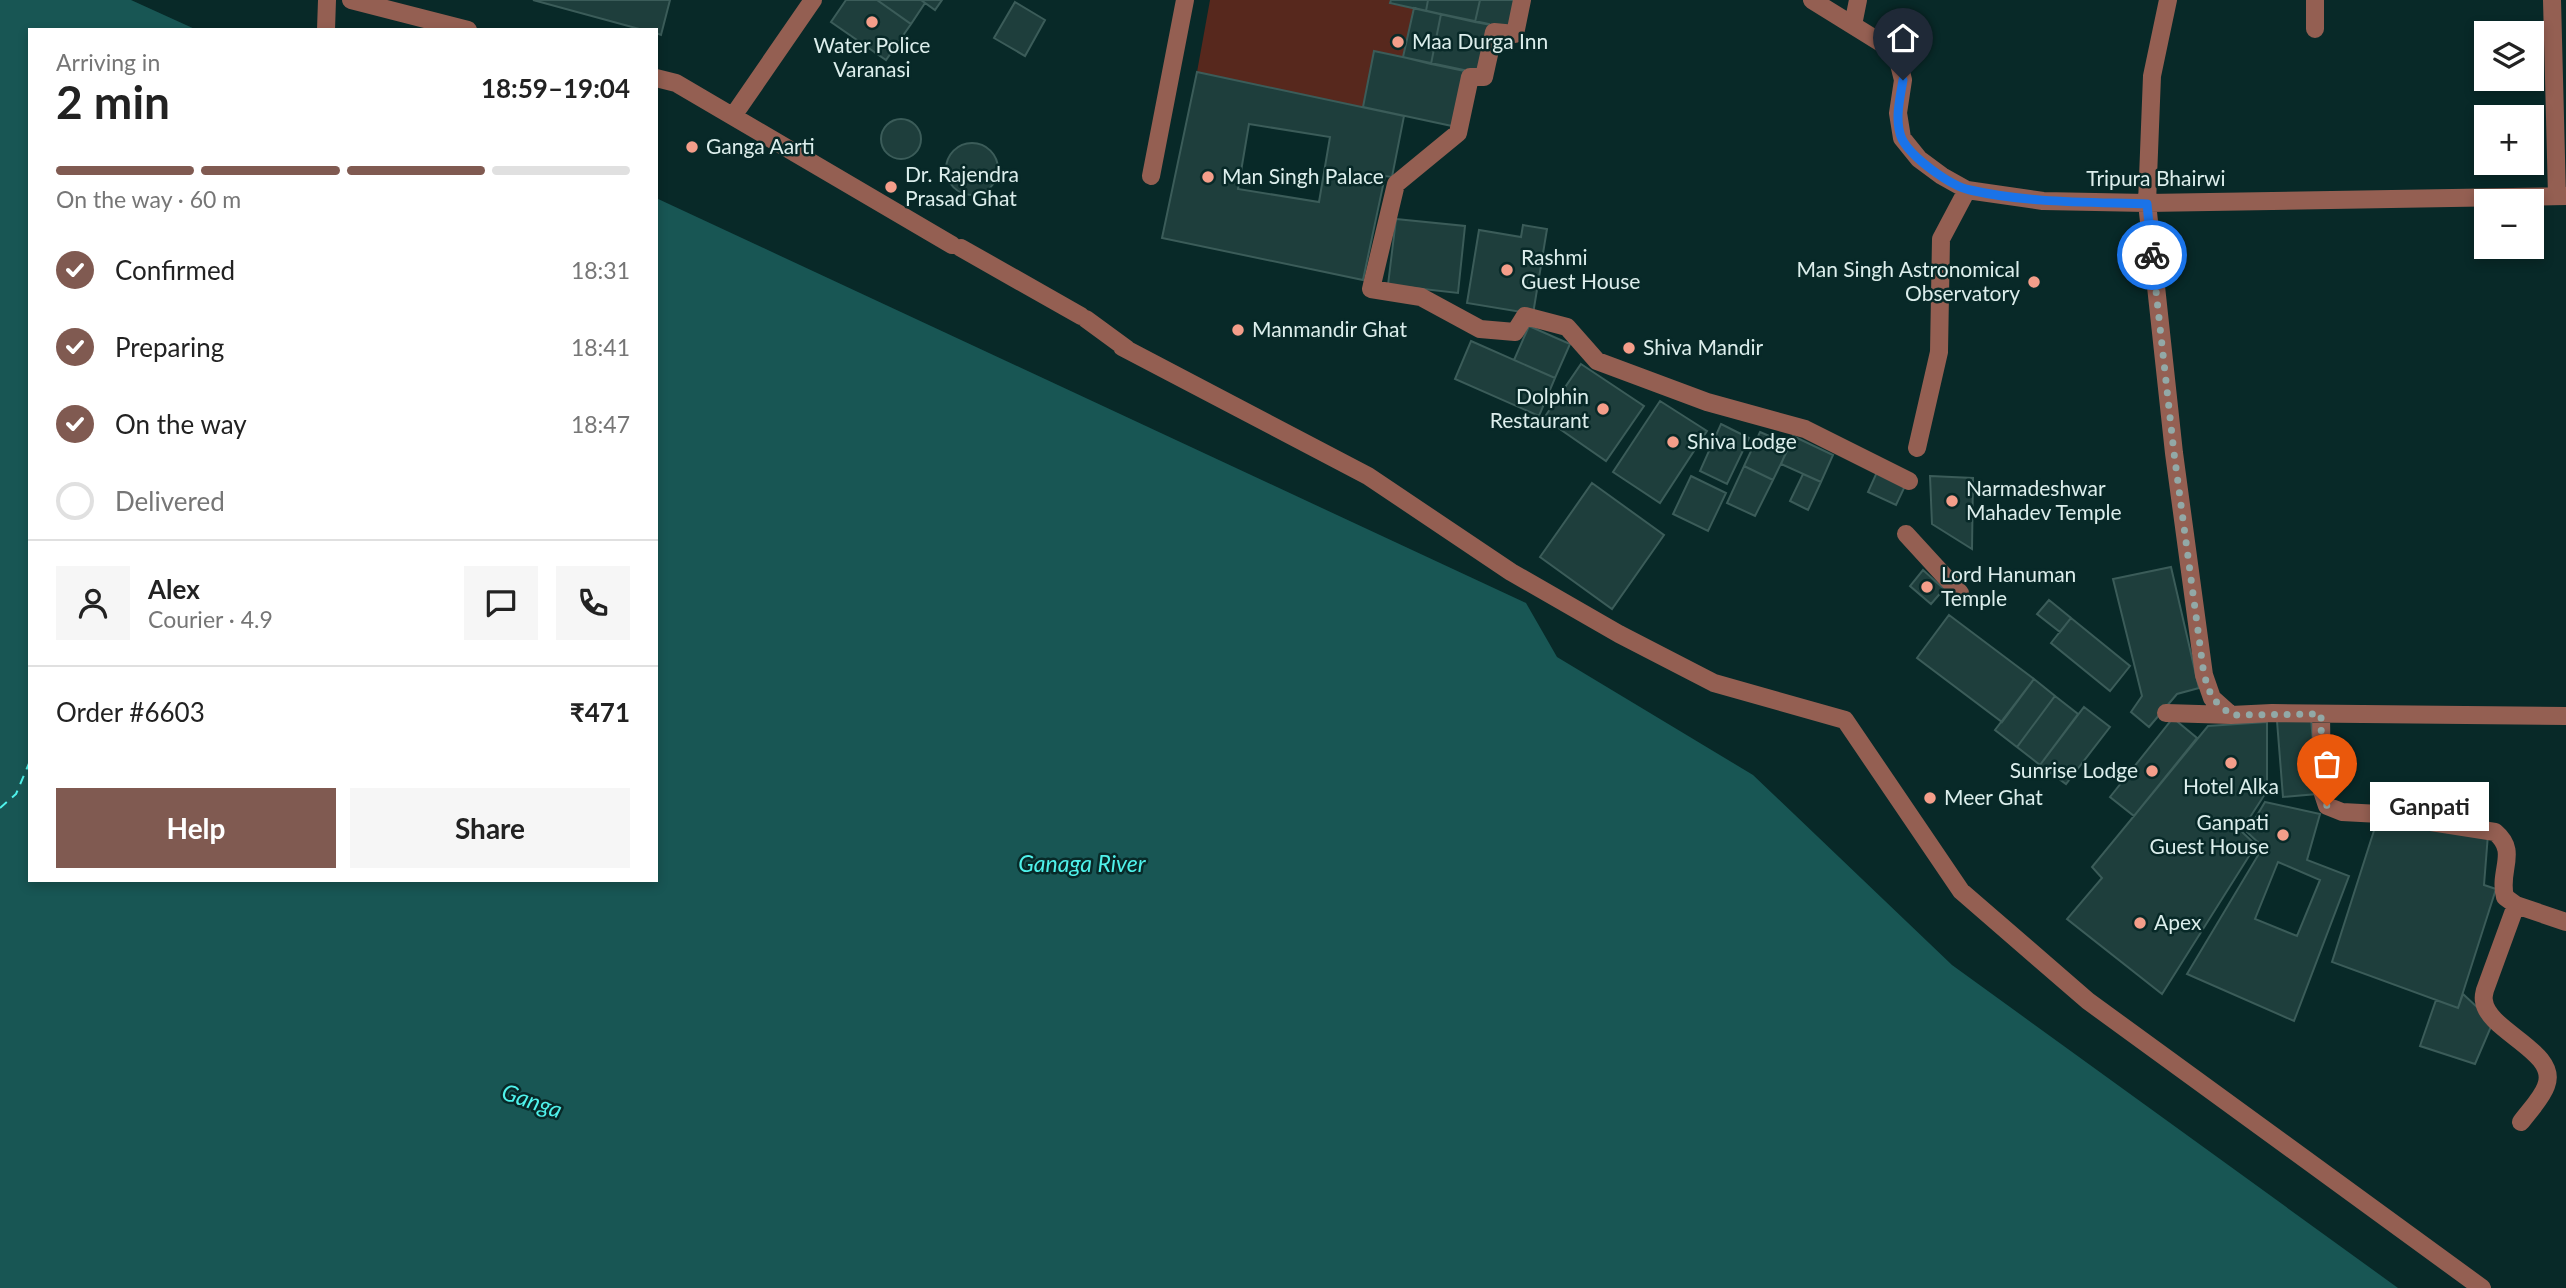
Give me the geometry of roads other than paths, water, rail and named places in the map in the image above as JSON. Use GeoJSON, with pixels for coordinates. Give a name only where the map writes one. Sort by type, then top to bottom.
{"type":"FeatureCollection","features":[{"type":"Feature","properties":{"kind":"street"},"geometry":{"type":"LineString","coordinates":[[326,28],[327,0]]}},
{"type":"Feature","properties":{"kind":"street"},"geometry":{"type":"LineString","coordinates":[[351,0],[460,28]]}},
{"type":"Feature","properties":{"kind":"street"},"geometry":{"type":"LineString","coordinates":[[733,116],[813,0]]}},
{"type":"Feature","properties":{"kind":"street"},"geometry":{"type":"LineString","coordinates":[[1151,176],[1185,0]]}},
{"type":"Feature","properties":{"kind":"street"},"geometry":{"type":"LineString","coordinates":[[1522,0],[1515,34],[1494,32],[1484,77],[1470,77],[1458,133],[1389,185],[1371,289],[1421,297],[1480,329],[1515,332],[1525,316],[1567,327],[1597,361],[1707,402],[1805,429],[1909,481]]}},
{"type":"Feature","properties":{"kind":"street"},"geometry":{"type":"LineString","coordinates":[[1812,0],[1853,25],[1858,0]]}},
{"type":"Feature","properties":{"kind":"street"},"geometry":{"type":"LineString","coordinates":[[2168,0],[2152,76],[2147,204],[2174,453],[2204,675],[2212,698],[2231,715]]}},
{"type":"Feature","properties":{"kind":"street"},"geometry":{"type":"LineString","coordinates":[[2315,0],[2315,29]]}},
{"type":"Feature","properties":{"kind":"street"},"geometry":{"type":"LineString","coordinates":[[2553,0],[2561,196]]}},
{"type":"Feature","properties":{"kind":"street","name":"Tripura Bhairwi"},"geometry":{"type":"LineString","coordinates":[[1853,25],[1897,56],[1903,80],[1898,113],[1902,138],[1919,159],[1967,190],[2043,201],[2147,204],[2561,196]]}},
{"type":"Feature","properties":{"kind":"street"},"geometry":{"type":"LineString","coordinates":[[658,78],[676,83],[1083,317],[1126,349],[1122,347],[1368,476],[1511,572],[1619,634],[1714,684],[1845,720],[1961,891],[2088,1002],[2482,1288]]}},
{"type":"Feature","properties":{"kind":"street"},"geometry":{"type":"LineString","coordinates":[[1917,448],[1939,352],[1941,239],[1967,190]]}},
{"type":"Feature","properties":{"kind":"street"},"geometry":{"type":"LineString","coordinates":[[1906,534],[1960,593]]}},
{"type":"Feature","properties":{"kind":"street"},"geometry":{"type":"LineString","coordinates":[[2166,713],[2566,716]]}},
{"type":"Feature","properties":{"kind":"street"},"geometry":{"type":"LineString","coordinates":[[2321,714],[2322,791],[2327,806],[2342,811],[2380,814],[2495,832],[2505,840],[2508,852],[2501,883],[2505,897],[2516,905],[2566,922]]}},
{"type":"Feature","properties":{"kind":"street"},"geometry":{"type":"LineString","coordinates":[[2516,905],[2485,990],[2483,1003],[2491,1015],[2543,1062],[2548,1073],[2546,1086],[2521,1122]]}},
{"type":"Feature","properties":{"kind":"water","name":"Ganaga River"},"geometry":{"type":"Polygon","coordinates":[[[0,0],[131,0],[193,28],[28,28],[28,882],[658,882],[658,199],[1526,603],[1557,657],[1753,775],[1952,965],[2398,1288],[0,1288],[0,0]]]}},
{"type":"Feature","properties":{"kind":"place","name":"Water Police Varanasi"},"geometry":{"type":"Point","coordinates":[872,22]}},
{"type":"Feature","properties":{"kind":"place","name":"Maa Durga Inn"},"geometry":{"type":"Point","coordinates":[1398,42]}},
{"type":"Feature","properties":{"kind":"place","name":"Ganga Aarti"},"geometry":{"type":"Point","coordinates":[692,147]}},
{"type":"Feature","properties":{"kind":"place","name":"Man Singh Palace"},"geometry":{"type":"Point","coordinates":[1208,177]}},
{"type":"Feature","properties":{"kind":"place","name":"Dr. Rajendra Prasad Ghat"},"geometry":{"type":"Point","coordinates":[891,187]}},
{"type":"Feature","properties":{"kind":"place","name":"Rashmi Guest House"},"geometry":{"type":"Point","coordinates":[1507,270]}},
{"type":"Feature","properties":{"kind":"place","name":"Man Singh Astronomical Observatory"},"geometry":{"type":"Point","coordinates":[2034,282]}},
{"type":"Feature","properties":{"kind":"place","name":"Manmandir Ghat"},"geometry":{"type":"Point","coordinates":[1238,330]}},
{"type":"Feature","properties":{"kind":"place","name":"Shiva Mandir"},"geometry":{"type":"Point","coordinates":[1629,348]}},
{"type":"Feature","properties":{"kind":"place","name":"Dolphin Restaurant"},"geometry":{"type":"Point","coordinates":[1603,409]}},
{"type":"Feature","properties":{"kind":"place","name":"Shiva Lodge"},"geometry":{"type":"Point","coordinates":[1673,442]}},
{"type":"Feature","properties":{"kind":"place","name":"Narmadeshwar Mahadev Temple"},"geometry":{"type":"Point","coordinates":[1952,501]}},
{"type":"Feature","properties":{"kind":"place","name":"Lord Hanuman Temple"},"geometry":{"type":"Point","coordinates":[1927,587]}},
{"type":"Feature","properties":{"kind":"place","name":"Hotel Alka"},"geometry":{"type":"Point","coordinates":[2231,763]}},
{"type":"Feature","properties":{"kind":"place","name":"Sunrise Lodge"},"geometry":{"type":"Point","coordinates":[2152,771]}},
{"type":"Feature","properties":{"kind":"place","name":"Meer Ghat"},"geometry":{"type":"Point","coordinates":[1930,798]}},
{"type":"Feature","properties":{"kind":"place","name":"Ganpati"},"geometry":{"type":"Point","coordinates":[2327,806]}},
{"type":"Feature","properties":{"kind":"place","name":"Ganpati Guest House"},"geometry":{"type":"Point","coordinates":[2283,835]}},
{"type":"Feature","properties":{"kind":"place","name":"Apex"},"geometry":{"type":"Point","coordinates":[2140,923]}},
{"type":"Feature","properties":{"kind":"water label","name":"Ganga"},"geometry":{"type":"Point","coordinates":[532,1101]}}]}
